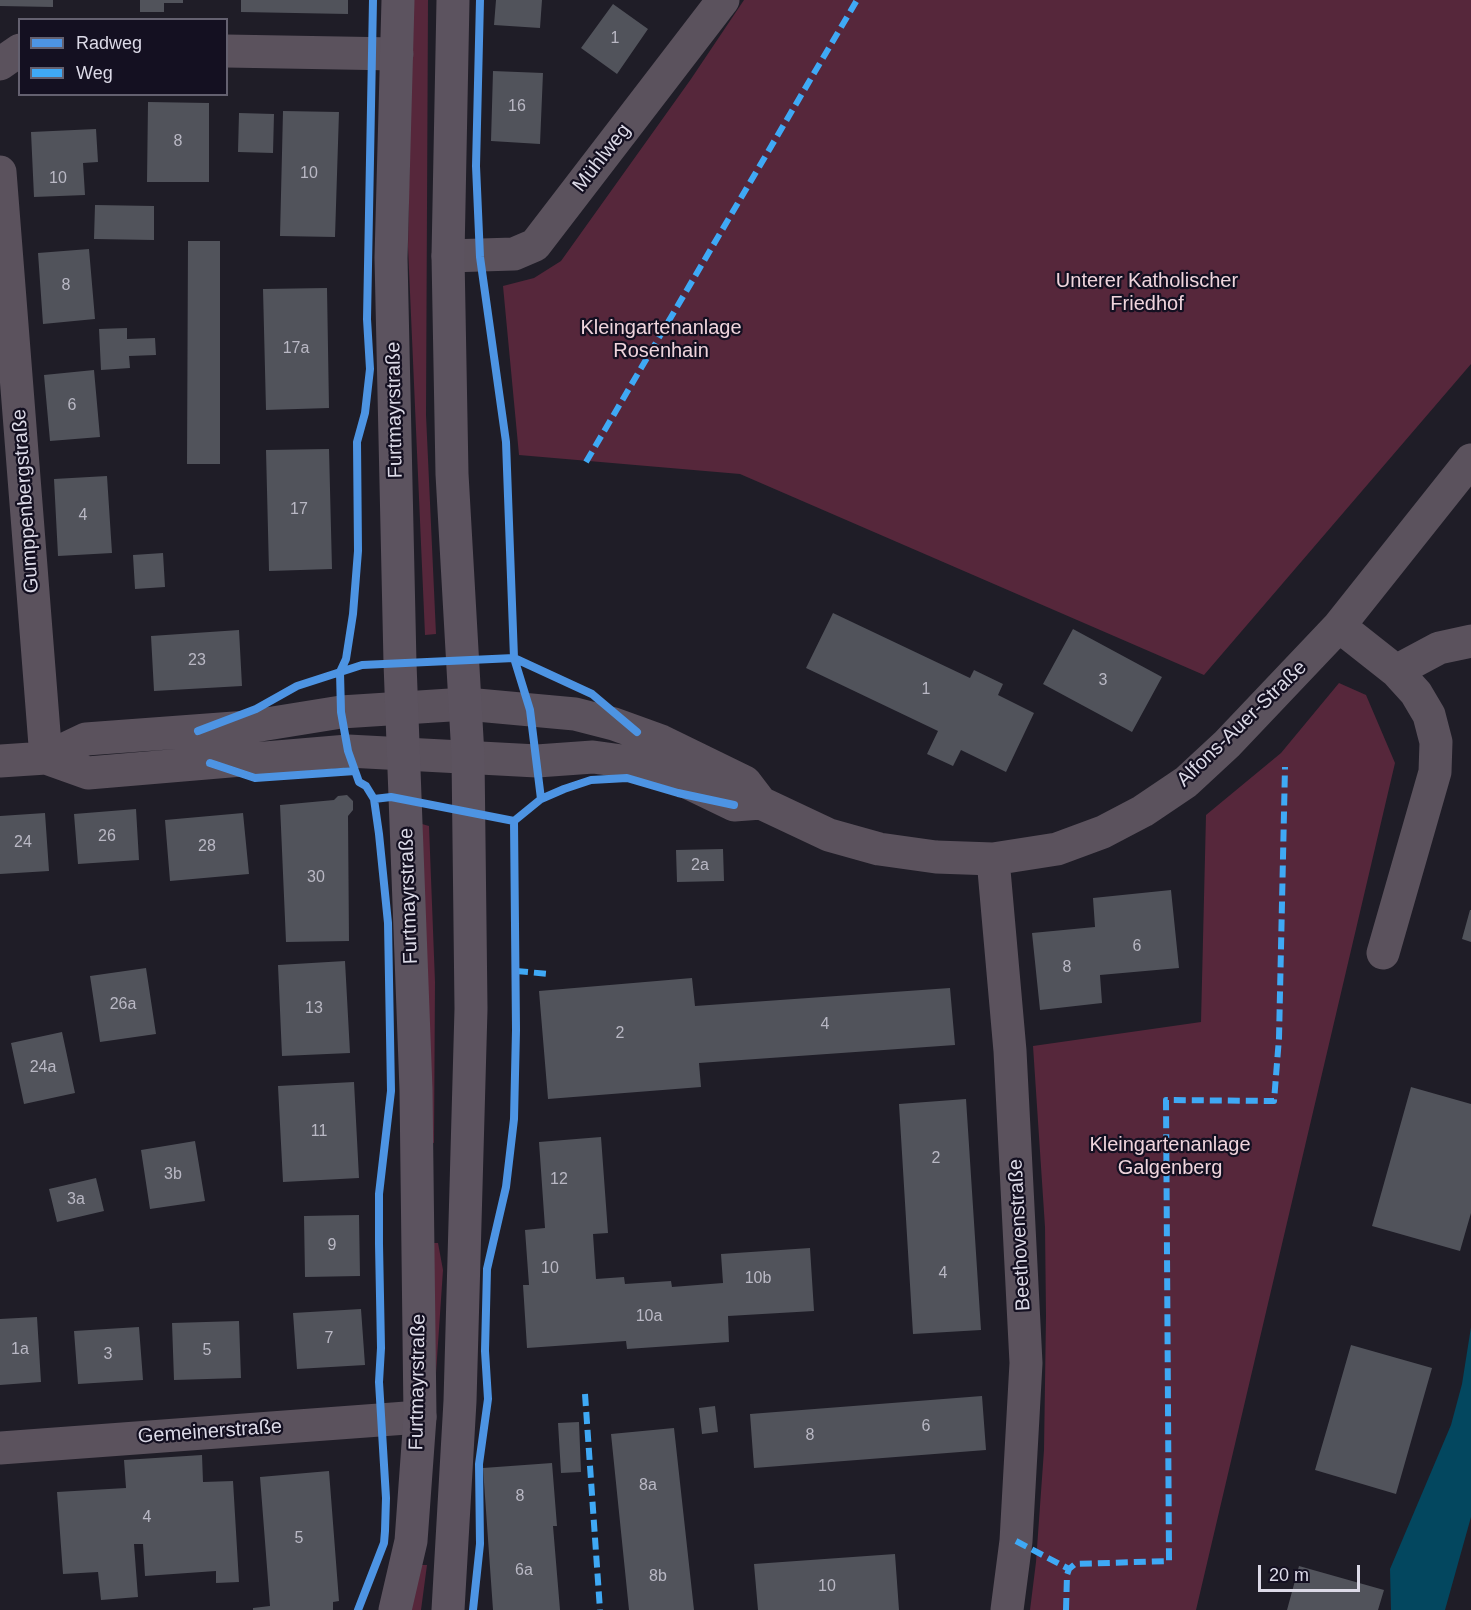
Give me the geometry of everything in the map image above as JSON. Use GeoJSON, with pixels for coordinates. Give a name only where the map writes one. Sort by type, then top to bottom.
{"type":"FeatureCollection","features":[{"type":"Feature","properties":{"kind":"main road","name":"Furtmayrstraße"},"geometry":{"type":"LineString","coordinates":[[395,1610],[411,1541],[420,1417],[416,1090],[401,707],[391,258],[398,0]]}},
{"type":"Feature","properties":{"kind":"main road","name":"Furtmayrstraße"},"geometry":{"type":"LineString","coordinates":[[448,1610],[460,1401],[471,1009],[468,756],[452,474],[448,256],[453,0]]}},
{"type":"Feature","properties":{"kind":"street","name":"Mühlweg"},"geometry":{"type":"LineString","coordinates":[[448,256],[514,254],[535,245],[723,0]]}},
{"type":"Feature","properties":{"kind":"street"},"geometry":{"type":"LineString","coordinates":[[0,64],[18,51]]}},
{"type":"Feature","properties":{"kind":"street"},"geometry":{"type":"LineString","coordinates":[[228,51],[397,54]]}},
{"type":"Feature","properties":{"kind":"street","name":"Gumppenbergstraße"},"geometry":{"type":"LineString","coordinates":[[0,172],[46,758]]}},
{"type":"Feature","properties":{"kind":"street","name":"Alfons-Auer-Straße"},"geometry":{"type":"LineString","coordinates":[[46,758],[86,739],[248,727],[341,712],[466,704],[575,714],[614,724],[661,741],[746,782],[761,803],[829,835],[879,849],[936,857],[993,860],[1057,849],[1103,832],[1143,811],[1186,782],[1282,689],[1339,626],[1471,460]]}},
{"type":"Feature","properties":{"kind":"street"},"geometry":{"type":"LineString","coordinates":[[1339,626],[1396,671],[1416,693],[1429,714],[1436,742],[1435,772],[1383,953]]}},
{"type":"Feature","properties":{"kind":"street"},"geometry":{"type":"LineString","coordinates":[[1396,671],[1439,648],[1471,641]]}},
{"type":"Feature","properties":{"kind":"street","name":"Alfons-Auer-Straße"},"geometry":{"type":"LineString","coordinates":[[46,758],[88,773],[348,751],[404,752],[537,761],[593,757],[651,765],[735,805],[761,803]]}},
{"type":"Feature","properties":{"kind":"street"},"geometry":{"type":"LineString","coordinates":[[0,761],[46,758]]}},
{"type":"Feature","properties":{"kind":"street","name":"Beethovenstraße"},"geometry":{"type":"LineString","coordinates":[[993,860],[1010,1051],[1026,1363],[1017,1530],[1007,1610]]}},
{"type":"Feature","properties":{"kind":"street","name":"Gemeinerstraße"},"geometry":{"type":"LineString","coordinates":[[0,1448],[420,1417]]}},
{"type":"Feature","properties":{"kind":"green space"},"geometry":{"type":"Polygon","coordinates":[[[412,0],[428,0],[426,415],[436,634],[425,635],[408,247],[412,0]]]}},
{"type":"Feature","properties":{"kind":"green space","name":"Unterer Katholischer Friedhof"},"geometry":{"type":"Polygon","coordinates":[[[744,0],[1471,0],[1471,364],[1204,675],[740,474],[519,455],[503,286],[534,278],[561,261],[691,79],[744,0]]]}},
{"type":"Feature","properties":{"kind":"green space","name":"Kleingartenanlage Galgenberg"},"geometry":{"type":"Polygon","coordinates":[[[1339,683],[1366,695],[1395,763],[1196,1610],[1030,1610],[1044,1450],[1046,1316],[1045,1227],[1033,1046],[1201,1022],[1206,815],[1281,753],[1339,683]]]}},
{"type":"Feature","properties":{"kind":"green space"},"geometry":{"type":"Polygon","coordinates":[[[422,824],[429,826],[435,982],[434,1143],[427,1142],[422,824]]]}},
{"type":"Feature","properties":{"kind":"green space"},"geometry":{"type":"Polygon","coordinates":[[[429,1243],[438,1243],[443,1270],[436,1373],[429,1243]]]}},
{"type":"Feature","properties":{"kind":"green space"},"geometry":{"type":"Polygon","coordinates":[[[420,1565],[427,1565],[421,1610],[408,1610],[420,1565]]]}},
{"type":"Feature","properties":{"kind":"water"},"geometry":{"type":"Polygon","coordinates":[[[1471,1327],[1471,1517],[1445,1610],[1391,1610],[1390,1569],[1451,1425],[1462,1384],[1471,1327]]]}},
{"type":"Feature","properties":{"kind":"building"},"geometry":{"type":"Polygon","coordinates":[[[0,0],[53,0],[53,7],[0,6],[0,0]]]}},
{"type":"Feature","properties":{"kind":"building"},"geometry":{"type":"Polygon","coordinates":[[[140,0],[183,0],[183,3],[164,3],[164,12],[140,12],[140,0]]]}},
{"type":"Feature","properties":{"kind":"building"},"geometry":{"type":"Polygon","coordinates":[[[241,0],[348,0],[348,14],[241,12],[241,0]]]}},
{"type":"Feature","properties":{"kind":"building"},"geometry":{"type":"Polygon","coordinates":[[[496,0],[542,0],[540,28],[494,25],[496,0]]]}},
{"type":"Feature","properties":{"kind":"building"},"geometry":{"type":"Polygon","coordinates":[[[613,4],[648,29],[617,74],[581,48],[613,4]]]}},
{"type":"Feature","properties":{"kind":"building"},"geometry":{"type":"Polygon","coordinates":[[[493,71],[543,73],[540,144],[491,141],[493,71]]]}},
{"type":"Feature","properties":{"kind":"building"},"geometry":{"type":"Polygon","coordinates":[[[148,102],[209,103],[209,182],[147,182],[148,102]]]}},
{"type":"Feature","properties":{"kind":"building"},"geometry":{"type":"Polygon","coordinates":[[[283,111],[339,112],[335,237],[280,236],[283,111]]]}},
{"type":"Feature","properties":{"kind":"building"},"geometry":{"type":"Polygon","coordinates":[[[239,113],[274,114],[273,153],[238,152],[239,113]]]}},
{"type":"Feature","properties":{"kind":"building"},"geometry":{"type":"Polygon","coordinates":[[[96,129],[98,162],[83,163],[85,195],[34,197],[31,132],[96,129]]]}},
{"type":"Feature","properties":{"kind":"building"},"geometry":{"type":"Polygon","coordinates":[[[95,205],[154,206],[154,240],[94,239],[95,205]]]}},
{"type":"Feature","properties":{"kind":"building"},"geometry":{"type":"Polygon","coordinates":[[[188,241],[220,241],[220,464],[187,464],[188,241]]]}},
{"type":"Feature","properties":{"kind":"building"},"geometry":{"type":"Polygon","coordinates":[[[89,249],[95,319],[43,324],[38,253],[89,249]]]}},
{"type":"Feature","properties":{"kind":"building"},"geometry":{"type":"Polygon","coordinates":[[[327,288],[329,408],[266,410],[263,289],[327,288]]]}},
{"type":"Feature","properties":{"kind":"building"},"geometry":{"type":"Polygon","coordinates":[[[127,328],[127,339],[155,338],[156,355],[129,356],[130,368],[101,370],[99,329],[127,328]]]}},
{"type":"Feature","properties":{"kind":"building"},"geometry":{"type":"Polygon","coordinates":[[[94,370],[100,437],[50,441],[44,375],[94,370]]]}},
{"type":"Feature","properties":{"kind":"building"},"geometry":{"type":"Polygon","coordinates":[[[329,449],[332,569],[269,571],[266,450],[329,449]]]}},
{"type":"Feature","properties":{"kind":"building"},"geometry":{"type":"Polygon","coordinates":[[[107,476],[112,553],[58,556],[54,479],[107,476]]]}},
{"type":"Feature","properties":{"kind":"building"},"geometry":{"type":"Polygon","coordinates":[[[163,553],[165,587],[135,589],[133,555],[163,553]]]}},
{"type":"Feature","properties":{"kind":"building"},"geometry":{"type":"Polygon","coordinates":[[[833,613],[970,678],[974,670],[1003,684],[998,695],[1034,713],[1006,772],[961,750],[953,766],[927,754],[938,731],[806,668],[833,613]]]}},
{"type":"Feature","properties":{"kind":"building"},"geometry":{"type":"Polygon","coordinates":[[[1073,629],[1162,677],[1132,732],[1043,684],[1073,629]]]}},
{"type":"Feature","properties":{"kind":"building"},"geometry":{"type":"Polygon","coordinates":[[[239,630],[242,686],[154,691],[151,636],[239,630]]]}},
{"type":"Feature","properties":{"kind":"building"},"geometry":{"type":"Polygon","coordinates":[[[347,795],[353,801],[353,810],[348,816],[349,941],[286,942],[280,805],[334,800],[338,796],[347,795]]]}},
{"type":"Feature","properties":{"kind":"building"},"geometry":{"type":"Polygon","coordinates":[[[136,809],[139,860],[78,864],[74,814],[136,809]]]}},
{"type":"Feature","properties":{"kind":"building"},"geometry":{"type":"Polygon","coordinates":[[[45,813],[49,871],[0,874],[0,816],[45,813]]]}},
{"type":"Feature","properties":{"kind":"building"},"geometry":{"type":"Polygon","coordinates":[[[243,813],[249,874],[170,881],[165,820],[243,813]]]}},
{"type":"Feature","properties":{"kind":"building"},"geometry":{"type":"Polygon","coordinates":[[[723,849],[724,881],[677,882],[676,850],[723,849]]]}},
{"type":"Feature","properties":{"kind":"building"},"geometry":{"type":"Polygon","coordinates":[[[1171,890],[1179,968],[1100,975],[1102,1003],[1040,1010],[1032,933],[1095,927],[1093,898],[1171,890]]]}},
{"type":"Feature","properties":{"kind":"building"},"geometry":{"type":"Polygon","coordinates":[[[1471,910],[1471,942],[1462,939],[1471,910]]]}},
{"type":"Feature","properties":{"kind":"building"},"geometry":{"type":"Polygon","coordinates":[[[345,961],[350,1053],[282,1056],[278,965],[345,961]]]}},
{"type":"Feature","properties":{"kind":"building"},"geometry":{"type":"Polygon","coordinates":[[[146,968],[156,1034],[100,1042],[90,976],[146,968]]]}},
{"type":"Feature","properties":{"kind":"building"},"geometry":{"type":"Polygon","coordinates":[[[692,978],[695,1006],[950,988],[955,1045],[699,1063],[701,1087],[548,1099],[539,991],[692,978]]]}},
{"type":"Feature","properties":{"kind":"building"},"geometry":{"type":"Polygon","coordinates":[[[62,1032],[75,1093],[24,1104],[11,1043],[62,1032]]]}},
{"type":"Feature","properties":{"kind":"building"},"geometry":{"type":"Polygon","coordinates":[[[354,1082],[359,1178],[283,1182],[278,1086],[354,1082]]]}},
{"type":"Feature","properties":{"kind":"building"},"geometry":{"type":"Polygon","coordinates":[[[1411,1087],[1471,1104],[1471,1213],[1460,1251],[1372,1226],[1411,1087]]]}},
{"type":"Feature","properties":{"kind":"building"},"geometry":{"type":"Polygon","coordinates":[[[966,1099],[981,1330],[913,1334],[899,1104],[966,1099]]]}},
{"type":"Feature","properties":{"kind":"building"},"geometry":{"type":"Polygon","coordinates":[[[601,1137],[608,1233],[593,1234],[596,1279],[624,1277],[625,1284],[671,1281],[672,1287],[723,1283],[721,1254],[810,1248],[814,1311],[728,1316],[729,1342],[627,1349],[626,1341],[527,1348],[523,1285],[529,1285],[525,1230],[545,1228],[539,1142],[601,1137]]]}},
{"type":"Feature","properties":{"kind":"building"},"geometry":{"type":"Polygon","coordinates":[[[195,1141],[205,1201],[150,1209],[141,1150],[195,1141]]]}},
{"type":"Feature","properties":{"kind":"building"},"geometry":{"type":"Polygon","coordinates":[[[96,1178],[104,1211],[57,1222],[49,1189],[96,1178]]]}},
{"type":"Feature","properties":{"kind":"building"},"geometry":{"type":"Polygon","coordinates":[[[359,1215],[360,1276],[305,1277],[304,1216],[359,1215]]]}},
{"type":"Feature","properties":{"kind":"building"},"geometry":{"type":"Polygon","coordinates":[[[361,1309],[365,1365],[297,1369],[293,1313],[361,1309]]]}},
{"type":"Feature","properties":{"kind":"building"},"geometry":{"type":"Polygon","coordinates":[[[37,1317],[41,1382],[0,1385],[0,1319],[37,1317]]]}},
{"type":"Feature","properties":{"kind":"building"},"geometry":{"type":"Polygon","coordinates":[[[239,1321],[241,1378],[174,1380],[172,1323],[239,1321]]]}},
{"type":"Feature","properties":{"kind":"building"},"geometry":{"type":"Polygon","coordinates":[[[139,1327],[143,1380],[78,1384],[74,1331],[139,1327]]]}},
{"type":"Feature","properties":{"kind":"building"},"geometry":{"type":"Polygon","coordinates":[[[1351,1345],[1432,1368],[1396,1494],[1315,1470],[1351,1345]]]}},
{"type":"Feature","properties":{"kind":"building"},"geometry":{"type":"Polygon","coordinates":[[[982,1396],[986,1450],[754,1468],[750,1414],[982,1396]]]}},
{"type":"Feature","properties":{"kind":"building"},"geometry":{"type":"Polygon","coordinates":[[[715,1406],[718,1432],[702,1434],[699,1408],[715,1406]]]}},
{"type":"Feature","properties":{"kind":"building"},"geometry":{"type":"Polygon","coordinates":[[[579,1422],[581,1472],[561,1473],[558,1423],[579,1422]]]}},
{"type":"Feature","properties":{"kind":"building"},"geometry":{"type":"Polygon","coordinates":[[[674,1428],[694,1610],[629,1610],[611,1434],[674,1428]]]}},
{"type":"Feature","properties":{"kind":"building"},"geometry":{"type":"Polygon","coordinates":[[[202,1455],[203,1482],[233,1481],[239,1582],[216,1583],[216,1571],[145,1576],[143,1544],[134,1544],[138,1597],[101,1600],[98,1572],[63,1574],[57,1492],[126,1488],[124,1460],[202,1455]]]}},
{"type":"Feature","properties":{"kind":"building"},"geometry":{"type":"Polygon","coordinates":[[[552,1463],[557,1526],[553,1526],[560,1610],[493,1610],[483,1468],[552,1463]]]}},
{"type":"Feature","properties":{"kind":"building"},"geometry":{"type":"Polygon","coordinates":[[[329,1471],[339,1601],[333,1602],[333,1610],[253,1610],[253,1608],[270,1606],[260,1477],[329,1471]]]}},
{"type":"Feature","properties":{"kind":"building"},"geometry":{"type":"Polygon","coordinates":[[[895,1554],[899,1610],[758,1610],[754,1564],[895,1554]]]}},
{"type":"Feature","properties":{"kind":"building"},"geometry":{"type":"Polygon","coordinates":[[[1299,1566],[1384,1590],[1378,1610],[1287,1610],[1299,1566]]]}},
{"type":"Feature","properties":{"kind":"marked path"},"geometry":{"type":"LineString","coordinates":[[586,462],[857,0]]}},
{"type":"Feature","properties":{"kind":"marked path"},"geometry":{"type":"LineString","coordinates":[[1066,1610],[1067,1575],[1069,1569],[1075,1564],[1169,1561],[1166,1100],[1274,1101],[1279,1038],[1285,767]]}},
{"type":"Feature","properties":{"kind":"marked path"},"geometry":{"type":"LineString","coordinates":[[516,971],[549,974]]}},
{"type":"Feature","properties":{"kind":"marked path"},"geometry":{"type":"LineString","coordinates":[[585,1394],[600,1610]]}},
{"type":"Feature","properties":{"kind":"marked path"},"geometry":{"type":"LineString","coordinates":[[1016,1541],[1069,1569]]}},
{"type":"Feature","properties":{"kind":"cycle path"},"geometry":{"type":"LineString","coordinates":[[358,1610],[384,1543],[385,1531],[386,1498],[379,1382],[381,1348],[379,1194],[391,1091],[388,923],[379,834],[374,799],[366,786],[359,782],[348,751],[341,712],[340,672],[346,659],[353,614],[358,551],[357,442],[365,413],[370,369],[367,319],[373,0]]}},
{"type":"Feature","properties":{"kind":"cycle path"},"geometry":{"type":"LineString","coordinates":[[480,0],[476,166],[480,257],[506,442],[514,658],[530,710],[541,799]]}},
{"type":"Feature","properties":{"kind":"cycle path"},"geometry":{"type":"LineString","coordinates":[[198,731],[256,709],[297,686],[362,665],[514,658],[592,694],[637,732]]}},
{"type":"Feature","properties":{"kind":"cycle path"},"geometry":{"type":"LineString","coordinates":[[210,763],[255,778],[355,771]]}},
{"type":"Feature","properties":{"kind":"cycle path"},"geometry":{"type":"LineString","coordinates":[[374,799],[391,797],[514,821],[541,799],[564,789],[591,780],[627,778],[678,793],[734,805]]}},
{"type":"Feature","properties":{"kind":"cycle path"},"geometry":{"type":"LineString","coordinates":[[473,1610],[480,1544],[479,1464],[488,1399],[485,1351],[487,1269],[506,1187],[514,1119],[516,1030],[514,821]]}},
{"type":"Feature","properties":{"kind":"park label","name":"Kleingartenanlage Rosenhain"},"geometry":{"type":"Point","coordinates":[661,340]}}]}
